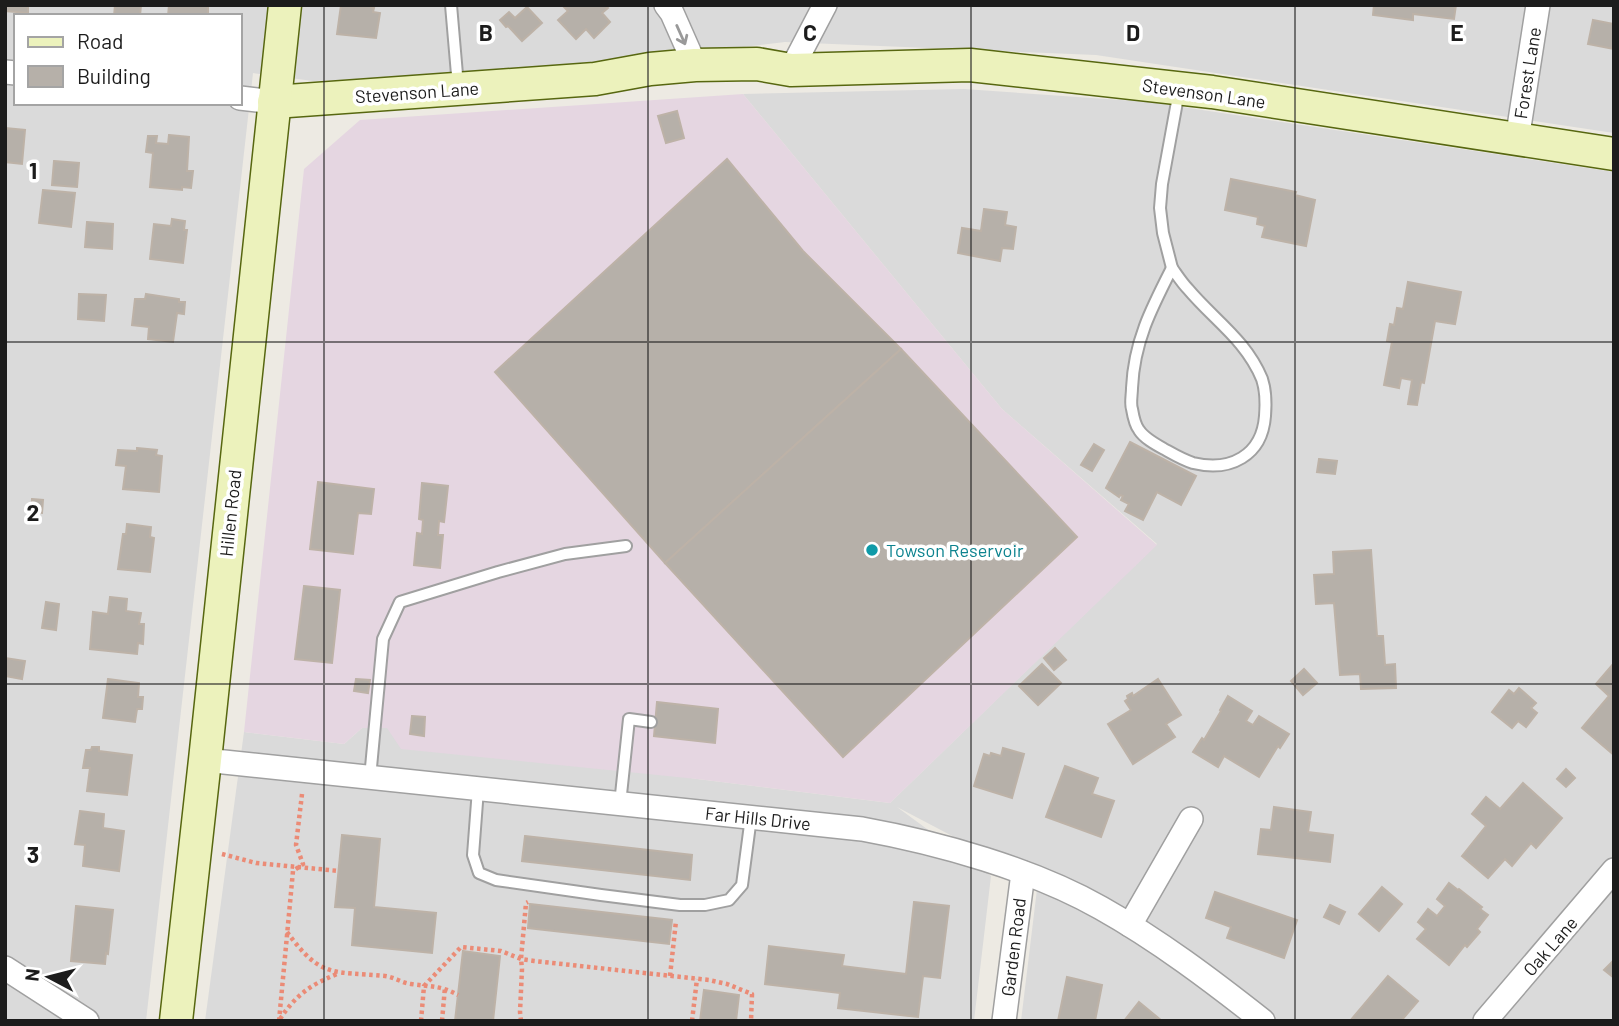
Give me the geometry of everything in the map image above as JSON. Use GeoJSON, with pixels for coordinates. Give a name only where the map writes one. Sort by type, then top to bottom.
{"type":"FeatureCollection","features":[{"type":"Feature","properties":{"kind":"street","name":"Hillen Road"},"geometry":{"type":"LineString","coordinates":[[176,1021],[285,5]]}},
{"type":"Feature","properties":{"kind":"street"},"geometry":{"type":"LineString","coordinates":[[666,5],[695,65]]}},
{"type":"Feature","properties":{"kind":"street"},"geometry":{"type":"LineString","coordinates":[[791,70],[825,5]]}},
{"type":"Feature","properties":{"kind":"street","name":"Forest Lane"},"geometry":{"type":"LineString","coordinates":[[1517,140],[1538,5]]}},
{"type":"Feature","properties":{"kind":"street","name":"Stevenson Lane"},"geometry":{"type":"LineString","coordinates":[[242,98],[274,102],[595,79],[650,69],[695,65],[757,64],[791,70],[970,65],[1212,92],[1614,154]]}},
{"type":"Feature","properties":{"kind":"street","name":"Stevenson Lane"},"geometry":{"type":"LineString","coordinates":[[595,79],[649,85],[757,79],[791,70]]}},
{"type":"Feature","properties":{"kind":"street","name":"Far Hills Drive"},"geometry":{"type":"LineString","coordinates":[[205,760],[862,829],[898,836],[1023,873],[1099,907],[1174,953],[1264,1021]]}},
{"type":"Feature","properties":{"kind":"street"},"geometry":{"type":"LineString","coordinates":[[1130,925],[1191,819]]}},
{"type":"Feature","properties":{"kind":"street","name":"Oak Lane"},"geometry":{"type":"LineString","coordinates":[[1485,1021],[1614,870]]}},
{"type":"Feature","properties":{"kind":"street","name":"Garden Road"},"geometry":{"type":"LineString","coordinates":[[1004,1021],[1023,873]]}},
{"type":"Feature","properties":{"kind":"street"},"geometry":{"type":"LineString","coordinates":[[5,968],[87,1021]]}},
{"type":"Feature","properties":{"kind":"lane"},"geometry":{"type":"LineString","coordinates":[[451,5],[458,89]]}},
{"type":"Feature","properties":{"kind":"lane"},"geometry":{"type":"LineString","coordinates":[[1172,268],[1147,317],[1133,367],[1131,408],[1138,429],[1166,450],[1191,463],[1214,466],[1234,463],[1247,456],[1260,438],[1265,425],[1263,381],[1251,356],[1172,268],[1160,208],[1179,88]]}},
{"type":"Feature","properties":{"kind":"lane"},"geometry":{"type":"LineString","coordinates":[[370,778],[383,639],[400,602],[565,554],[626,546]]}},
{"type":"Feature","properties":{"kind":"lane"},"geometry":{"type":"LineString","coordinates":[[620,804],[629,719],[651,722]]}},
{"type":"Feature","properties":{"kind":"lane"},"geometry":{"type":"LineString","coordinates":[[478,789],[473,855],[480,873],[496,880],[680,905],[705,905],[729,900],[742,885],[751,817]]}},
{"type":"Feature","properties":{"kind":"path"},"geometry":{"type":"LineString","coordinates":[[302,794],[296,845],[303,864],[293,871],[279,1021],[291,1002],[307,988],[338,973]]}},
{"type":"Feature","properties":{"kind":"path"},"geometry":{"type":"LineString","coordinates":[[219,854],[256,863],[339,871]]}},
{"type":"Feature","properties":{"kind":"path"},"geometry":{"type":"LineString","coordinates":[[521,1021],[521,959],[526,903],[530,901]]}},
{"type":"Feature","properties":{"kind":"path"},"geometry":{"type":"LineString","coordinates":[[670,976],[676,918]]}},
{"type":"Feature","properties":{"kind":"path"},"geometry":{"type":"LineString","coordinates":[[287,932],[302,953],[317,965],[338,973],[389,976],[406,984],[445,988],[458,995]]}},
{"type":"Feature","properties":{"kind":"path"},"geometry":{"type":"LineString","coordinates":[[421,1021],[424,986],[461,947],[501,951],[521,959],[727,984],[752,993],[751,1021]]}},
{"type":"Feature","properties":{"kind":"path"},"geometry":{"type":"LineString","coordinates":[[692,1021],[697,979]]}},
{"type":"Feature","properties":{"kind":"path"},"geometry":{"type":"LineString","coordinates":[[442,1021],[445,988]]}},
{"type":"Feature","properties":{"kind":"shaded area"},"geometry":{"type":"Polygon","coordinates":[[[5,5],[1614,5],[1614,133],[1096,55],[785,42],[551,70],[313,81],[253,73],[146,1021],[5,1021],[5,5]]]}},
{"type":"Feature","properties":{"kind":"shaded area"},"geometry":{"type":"Polygon","coordinates":[[[964,89],[1149,102],[1614,172],[1614,1021],[1021,1021],[1038,881],[897,807],[991,876],[974,1021],[205,1021],[244,732],[344,744],[362,728],[388,728],[697,779],[890,803],[1157,544],[1002,409],[743,94],[964,89]]]}},
{"type":"Feature","properties":{"kind":"shaded area","name":"Towson Reservoir"},"geometry":{"type":"Polygon","coordinates":[[[743,94],[1002,409],[1157,545],[890,803],[697,779],[401,749],[387,728],[362,728],[344,744],[244,732],[304,169],[360,120],[743,94]]]}},
{"type":"Feature","properties":{"kind":"building"},"geometry":{"type":"Polygon","coordinates":[[[5,5],[28,5],[28,13],[5,11],[5,5]]]}},
{"type":"Feature","properties":{"kind":"building"},"geometry":{"type":"Polygon","coordinates":[[[115,5],[141,5],[140,14],[114,14],[115,5]]]}},
{"type":"Feature","properties":{"kind":"building"},"geometry":{"type":"Polygon","coordinates":[[[169,5],[208,5],[208,14],[168,14],[169,5]]]}},
{"type":"Feature","properties":{"kind":"building"},"geometry":{"type":"Polygon","coordinates":[[[341,5],[371,5],[373,12],[380,13],[376,38],[337,34],[341,5]]]}},
{"type":"Feature","properties":{"kind":"building"},"geometry":{"type":"Polygon","coordinates":[[[562,5],[605,5],[608,8],[602,13],[610,22],[594,38],[586,29],[576,39],[558,20],[568,11],[562,5]]]}},
{"type":"Feature","properties":{"kind":"building"},"geometry":{"type":"Polygon","coordinates":[[[1374,5],[1456,5],[1454,19],[1413,14],[1413,20],[1373,15],[1374,5]]]}},
{"type":"Feature","properties":{"kind":"building"},"geometry":{"type":"Polygon","coordinates":[[[527,7],[542,23],[522,41],[500,20],[509,12],[515,18],[527,7]]]}},
{"type":"Feature","properties":{"kind":"building"},"geometry":{"type":"Polygon","coordinates":[[[1593,20],[1614,24],[1614,49],[1588,44],[1593,20]]]}},
{"type":"Feature","properties":{"kind":"building"},"geometry":{"type":"Polygon","coordinates":[[[677,111],[684,138],[666,143],[658,116],[677,111]]]}},
{"type":"Feature","properties":{"kind":"building"},"geometry":{"type":"Polygon","coordinates":[[[5,128],[25,130],[22,164],[5,162],[5,128]]]}},
{"type":"Feature","properties":{"kind":"building"},"geometry":{"type":"Polygon","coordinates":[[[169,135],[189,137],[187,171],[193,171],[191,188],[182,187],[182,190],[150,187],[153,153],[146,152],[148,136],[157,136],[156,143],[168,144],[169,135]]]}},
{"type":"Feature","properties":{"kind":"building"},"geometry":{"type":"Polygon","coordinates":[[[727,159],[803,251],[901,349],[665,563],[495,372],[727,159]]]}},
{"type":"Feature","properties":{"kind":"building"},"geometry":{"type":"Polygon","coordinates":[[[54,161],[79,163],[77,187],[52,185],[54,161]]]}},
{"type":"Feature","properties":{"kind":"building"},"geometry":{"type":"Polygon","coordinates":[[[1231,179],[1296,192],[1295,195],[1315,200],[1306,246],[1262,237],[1265,226],[1257,224],[1258,217],[1225,210],[1231,179]]]}},
{"type":"Feature","properties":{"kind":"building"},"geometry":{"type":"Polygon","coordinates":[[[43,190],[75,193],[71,227],[39,223],[43,190]]]}},
{"type":"Feature","properties":{"kind":"building"},"geometry":{"type":"Polygon","coordinates":[[[984,209],[1007,212],[1005,225],[1016,227],[1013,249],[1002,248],[1000,261],[958,253],[962,228],[981,231],[984,209]]]}},
{"type":"Feature","properties":{"kind":"building"},"geometry":{"type":"Polygon","coordinates":[[[172,219],[185,221],[184,230],[187,230],[183,263],[150,259],[154,224],[171,226],[172,219]]]}},
{"type":"Feature","properties":{"kind":"building"},"geometry":{"type":"Polygon","coordinates":[[[87,222],[113,224],[112,249],[85,247],[87,222]]]}},
{"type":"Feature","properties":{"kind":"building"},"geometry":{"type":"Polygon","coordinates":[[[1408,282],[1461,292],[1455,324],[1435,321],[1424,383],[1421,382],[1417,405],[1408,404],[1412,380],[1401,378],[1399,388],[1384,385],[1392,342],[1387,341],[1390,324],[1394,325],[1397,308],[1403,309],[1408,282]]]}},
{"type":"Feature","properties":{"kind":"building"},"geometry":{"type":"Polygon","coordinates":[[[79,294],[106,295],[104,321],[78,319],[79,294]]]}},
{"type":"Feature","properties":{"kind":"building"},"geometry":{"type":"Polygon","coordinates":[[[146,294],[185,302],[184,314],[177,313],[173,342],[148,339],[149,327],[132,325],[135,299],[145,299],[146,294]]]}},
{"type":"Feature","properties":{"kind":"building","name":"Towson Reservoir"},"geometry":{"type":"Polygon","coordinates":[[[901,349],[1077,537],[843,757],[665,563],[901,349]]]}},
{"type":"Feature","properties":{"kind":"building"},"geometry":{"type":"Polygon","coordinates":[[[1130,442],[1196,476],[1181,505],[1157,492],[1143,520],[1125,511],[1129,504],[1121,500],[1123,496],[1119,497],[1106,488],[1130,442]]]}},
{"type":"Feature","properties":{"kind":"building"},"geometry":{"type":"Polygon","coordinates":[[[1094,444],[1104,450],[1092,471],[1081,465],[1094,444]]]}},
{"type":"Feature","properties":{"kind":"building"},"geometry":{"type":"Polygon","coordinates":[[[137,448],[157,450],[156,455],[162,456],[159,492],[123,489],[126,466],[116,465],[118,450],[137,451],[137,448]]]}},
{"type":"Feature","properties":{"kind":"building"},"geometry":{"type":"Polygon","coordinates":[[[1319,459],[1337,461],[1335,474],[1317,472],[1319,459]]]}},
{"type":"Feature","properties":{"kind":"building"},"geometry":{"type":"Polygon","coordinates":[[[318,482],[374,489],[371,514],[358,513],[353,554],[310,549],[318,482]]]}},
{"type":"Feature","properties":{"kind":"building"},"geometry":{"type":"Polygon","coordinates":[[[422,483],[448,486],[444,522],[439,521],[438,535],[443,535],[440,568],[414,565],[417,533],[422,534],[423,520],[419,519],[422,483]]]}},
{"type":"Feature","properties":{"kind":"building"},"geometry":{"type":"Polygon","coordinates":[[[32,499],[43,500],[42,513],[31,512],[32,499]]]}},
{"type":"Feature","properties":{"kind":"building"},"geometry":{"type":"Polygon","coordinates":[[[127,524],[151,527],[150,537],[154,538],[150,572],[118,569],[127,524]]]}},
{"type":"Feature","properties":{"kind":"building"},"geometry":{"type":"Polygon","coordinates":[[[1371,550],[1377,636],[1383,636],[1385,665],[1395,664],[1396,688],[1361,689],[1360,674],[1340,675],[1334,603],[1316,604],[1314,575],[1334,574],[1333,552],[1371,550]]]}},
{"type":"Feature","properties":{"kind":"building"},"geometry":{"type":"Polygon","coordinates":[[[304,586],[340,590],[332,663],[295,659],[304,586]]]}},
{"type":"Feature","properties":{"kind":"building"},"geometry":{"type":"Polygon","coordinates":[[[110,597],[127,599],[126,611],[141,613],[139,624],[144,624],[143,644],[138,643],[137,654],[90,649],[93,612],[108,614],[110,597]]]}},
{"type":"Feature","properties":{"kind":"building"},"geometry":{"type":"Polygon","coordinates":[[[46,602],[59,604],[56,630],[42,628],[46,602]]]}},
{"type":"Feature","properties":{"kind":"building"},"geometry":{"type":"Polygon","coordinates":[[[1055,648],[1066,660],[1054,670],[1044,658],[1055,648]]]}},
{"type":"Feature","properties":{"kind":"building"},"geometry":{"type":"Polygon","coordinates":[[[5,658],[25,661],[22,679],[5,676],[5,658]]]}},
{"type":"Feature","properties":{"kind":"building"},"geometry":{"type":"Polygon","coordinates":[[[1614,663],[1614,755],[1582,728],[1609,696],[1596,684],[1614,663]]]}},
{"type":"Feature","properties":{"kind":"building"},"geometry":{"type":"Polygon","coordinates":[[[1042,664],[1061,683],[1038,705],[1019,686],[1042,664]]]}},
{"type":"Feature","properties":{"kind":"building"},"geometry":{"type":"Polygon","coordinates":[[[1304,669],[1317,683],[1303,695],[1291,681],[1304,669]]]}},
{"type":"Feature","properties":{"kind":"building"},"geometry":{"type":"Polygon","coordinates":[[[108,679],[139,683],[138,697],[143,697],[142,709],[137,709],[135,722],[103,718],[108,679]]]}},
{"type":"Feature","properties":{"kind":"building"},"geometry":{"type":"Polygon","coordinates":[[[356,679],[370,680],[368,693],[354,691],[356,679]]]}},
{"type":"Feature","properties":{"kind":"building"},"geometry":{"type":"Polygon","coordinates":[[[1158,679],[1181,715],[1166,724],[1175,737],[1133,764],[1108,724],[1131,710],[1125,701],[1127,696],[1132,693],[1133,696],[1158,679]]]}},
{"type":"Feature","properties":{"kind":"building"},"geometry":{"type":"Polygon","coordinates":[[[1519,688],[1536,703],[1531,708],[1537,713],[1526,727],[1518,721],[1512,728],[1492,712],[1509,690],[1514,694],[1519,688]]]}},
{"type":"Feature","properties":{"kind":"building"},"geometry":{"type":"Polygon","coordinates":[[[1228,696],[1252,711],[1246,721],[1253,725],[1259,716],[1289,734],[1280,748],[1278,746],[1259,777],[1224,756],[1218,767],[1193,752],[1202,738],[1204,740],[1228,696]]]}},
{"type":"Feature","properties":{"kind":"building"},"geometry":{"type":"Polygon","coordinates":[[[657,702],[718,709],[715,743],[654,736],[657,702]]]}},
{"type":"Feature","properties":{"kind":"building"},"geometry":{"type":"Polygon","coordinates":[[[412,716],[425,717],[424,736],[410,734],[412,716]]]}},
{"type":"Feature","properties":{"kind":"building"},"geometry":{"type":"Polygon","coordinates":[[[92,747],[99,747],[99,751],[132,755],[127,795],[87,791],[90,768],[83,768],[86,750],[91,750],[92,747]]]}},
{"type":"Feature","properties":{"kind":"building"},"geometry":{"type":"Polygon","coordinates":[[[1003,748],[1024,754],[1012,798],[974,786],[984,754],[1001,756],[1003,748]]]}},
{"type":"Feature","properties":{"kind":"building"},"geometry":{"type":"Polygon","coordinates":[[[1065,766],[1098,778],[1092,794],[1114,801],[1101,837],[1046,817],[1065,766]]]}},
{"type":"Feature","properties":{"kind":"building"},"geometry":{"type":"Polygon","coordinates":[[[1566,769],[1575,778],[1566,787],[1557,779],[1566,769]]]}},
{"type":"Feature","properties":{"kind":"building"},"geometry":{"type":"Polygon","coordinates":[[[1523,783],[1562,818],[1536,848],[1531,843],[1512,866],[1505,859],[1488,878],[1462,856],[1486,826],[1472,814],[1486,797],[1500,809],[1523,783]]]}},
{"type":"Feature","properties":{"kind":"building"},"geometry":{"type":"Polygon","coordinates":[[[1274,807],[1311,812],[1308,832],[1333,835],[1330,862],[1258,854],[1261,829],[1271,830],[1274,807]]]}},
{"type":"Feature","properties":{"kind":"building"},"geometry":{"type":"Polygon","coordinates":[[[80,811],[104,814],[103,828],[124,831],[119,871],[83,866],[85,845],[75,844],[80,811]]]}},
{"type":"Feature","properties":{"kind":"building"},"geometry":{"type":"Polygon","coordinates":[[[342,835],[380,839],[374,907],[436,913],[432,953],[352,945],[355,908],[335,907],[342,835]]]}},
{"type":"Feature","properties":{"kind":"building"},"geometry":{"type":"Polygon","coordinates":[[[525,836],[692,855],[690,880],[522,861],[525,836]]]}},
{"type":"Feature","properties":{"kind":"building"},"geometry":{"type":"Polygon","coordinates":[[[1449,883],[1482,907],[1480,909],[1488,915],[1477,929],[1480,932],[1449,965],[1417,939],[1426,929],[1418,922],[1428,909],[1437,916],[1445,906],[1437,899],[1449,883]]]}},
{"type":"Feature","properties":{"kind":"building"},"geometry":{"type":"Polygon","coordinates":[[[1382,887],[1402,904],[1379,931],[1359,914],[1382,887]]]}},
{"type":"Feature","properties":{"kind":"building"},"geometry":{"type":"Polygon","coordinates":[[[1215,892],[1297,920],[1284,958],[1227,938],[1231,927],[1206,918],[1215,892]]]}},
{"type":"Feature","properties":{"kind":"building"},"geometry":{"type":"Polygon","coordinates":[[[914,902],[949,906],[940,978],[923,976],[918,1017],[838,1008],[840,993],[765,984],[769,946],[844,955],[842,966],[906,974],[914,902]]]}},
{"type":"Feature","properties":{"kind":"building"},"geometry":{"type":"Polygon","coordinates":[[[530,904],[672,920],[669,944],[528,928],[530,904]]]}},
{"type":"Feature","properties":{"kind":"building"},"geometry":{"type":"Polygon","coordinates":[[[1330,905],[1345,912],[1339,924],[1324,917],[1330,905]]]}},
{"type":"Feature","properties":{"kind":"building"},"geometry":{"type":"Polygon","coordinates":[[[76,906],[113,910],[105,964],[71,961],[76,906]]]}},
{"type":"Feature","properties":{"kind":"building"},"geometry":{"type":"Polygon","coordinates":[[[463,951],[500,956],[493,1021],[455,1021],[463,951]]]}},
{"type":"Feature","properties":{"kind":"building"},"geometry":{"type":"Polygon","coordinates":[[[1614,960],[1614,978],[1604,970],[1614,960]]]}},
{"type":"Feature","properties":{"kind":"building"},"geometry":{"type":"Polygon","coordinates":[[[1388,976],[1418,1001],[1401,1021],[1350,1021],[1388,976]]]}},
{"type":"Feature","properties":{"kind":"building"},"geometry":{"type":"Polygon","coordinates":[[[1067,977],[1102,985],[1095,1021],[1058,1021],[1067,977]]]}},
{"type":"Feature","properties":{"kind":"building"},"geometry":{"type":"Polygon","coordinates":[[[704,990],[739,995],[736,1021],[700,1021],[704,990]]]}},
{"type":"Feature","properties":{"kind":"building"},"geometry":{"type":"Polygon","coordinates":[[[1139,1002],[1162,1021],[1124,1021],[1139,1002]]]}},
{"type":"Feature","properties":{"kind":"place","name":"Towson Reservoir"},"geometry":{"type":"Point","coordinates":[872,550]}}]}
